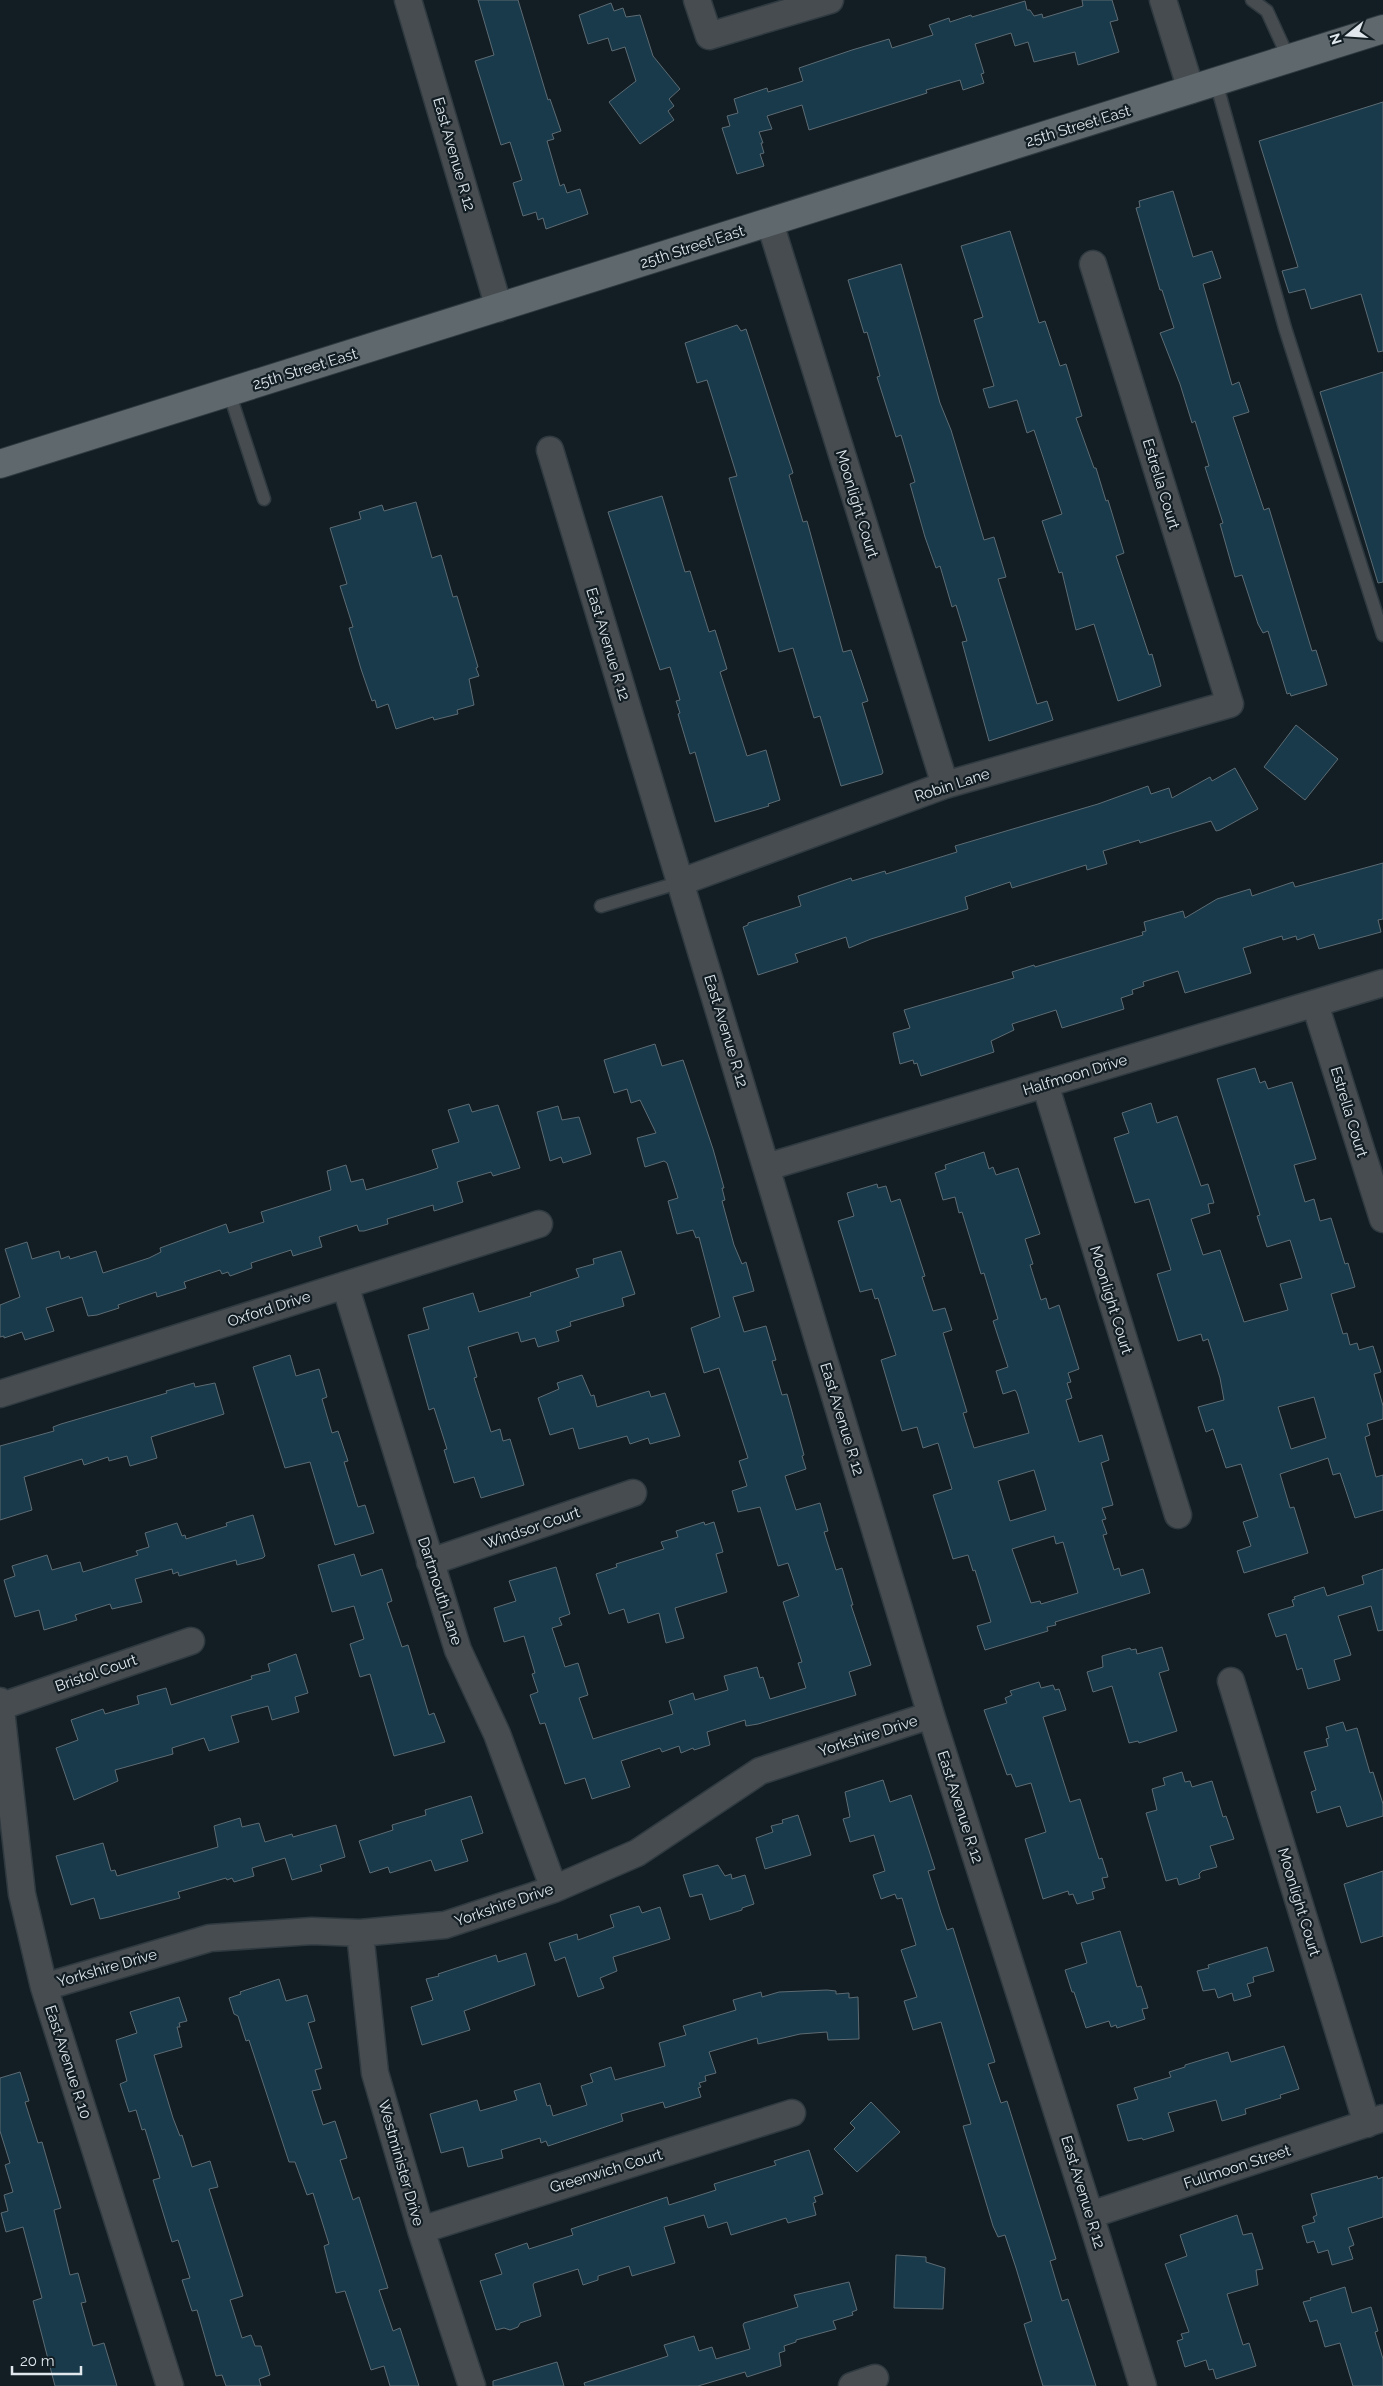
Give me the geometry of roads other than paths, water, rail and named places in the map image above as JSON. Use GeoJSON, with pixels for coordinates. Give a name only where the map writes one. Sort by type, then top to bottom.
{"type":"FeatureCollection","features":[{"type":"Feature","properties":{"kind":"main road","name":"25th Street East"},"geometry":{"type":"LineString","coordinates":[[0,464],[1383,29]]}},
{"type":"Feature","properties":{"kind":"street","name":"East Avenue R 12"},"geometry":{"type":"LineString","coordinates":[[408,0],[499,308]]}},
{"type":"Feature","properties":{"kind":"street"},"geometry":{"type":"LineString","coordinates":[[698,0],[709,36],[830,0]]}},
{"type":"Feature","properties":{"kind":"street"},"geometry":{"type":"LineString","coordinates":[[1163,0],[1204,86]]}},
{"type":"Feature","properties":{"kind":"street","name":"Moonlight Court"},"geometry":{"type":"LineString","coordinates":[[770,222],[945,785]]}},
{"type":"Feature","properties":{"kind":"street","name":"Estrella Court"},"geometry":{"type":"LineString","coordinates":[[1093,264],[1230,704]]}},
{"type":"Feature","properties":{"kind":"street","name":"East Avenue R 12"},"geometry":{"type":"LineString","coordinates":[[550,450],[931,1715],[1143,2386]]}},
{"type":"Feature","properties":{"kind":"street","name":"Robin Lane"},"geometry":{"type":"LineString","coordinates":[[680,882],[945,785],[1230,704]]}},
{"type":"Feature","properties":{"kind":"street","name":"Halfmoon Drive"},"geometry":{"type":"LineString","coordinates":[[767,1168],[1383,982]]}},
{"type":"Feature","properties":{"kind":"street","name":"Estrella Court"},"geometry":{"type":"LineString","coordinates":[[1315,1004],[1383,1219]]}},
{"type":"Feature","properties":{"kind":"street","name":"Moonlight Court"},"geometry":{"type":"LineString","coordinates":[[1044,1084],[1178,1515]]}},
{"type":"Feature","properties":{"kind":"street","name":"Oxford Drive"},"geometry":{"type":"LineString","coordinates":[[0,1394],[539,1224]]}},
{"type":"Feature","properties":{"kind":"street","name":"Dartmouth Lane"},"geometry":{"type":"LineString","coordinates":[[346,1285],[458,1650],[497,1734],[554,1889]]}},
{"type":"Feature","properties":{"kind":"street","name":"Windsor Court"},"geometry":{"type":"LineString","coordinates":[[430,1562],[633,1494]]}},
{"type":"Feature","properties":{"kind":"street","name":"Bristol Court"},"geometry":{"type":"LineString","coordinates":[[1,1703],[191,1641]]}},
{"type":"Feature","properties":{"kind":"street","name":"Moonlight Court"},"geometry":{"type":"LineString","coordinates":[[1231,1681],[1375,2121]]}},
{"type":"Feature","properties":{"kind":"street","name":"East Avenue R 10"},"geometry":{"type":"LineString","coordinates":[[1,1703],[22,1894],[44,1987],[170,2386]]}},
{"type":"Feature","properties":{"kind":"street","name":"Yorkshire Drive"},"geometry":{"type":"LineString","coordinates":[[44,1987],[210,1938],[312,1931],[360,1933],[445,1924],[554,1889],[637,1852],[760,1771],[931,1715]]}},
{"type":"Feature","properties":{"kind":"street","name":"Westminister Drive"},"geometry":{"type":"LineString","coordinates":[[360,1933],[375,2073],[421,2230],[472,2386]]}},
{"type":"Feature","properties":{"kind":"street","name":"Greenwich Court"},"geometry":{"type":"LineString","coordinates":[[421,2230],[792,2113]]}},
{"type":"Feature","properties":{"kind":"street","name":"Fullmoon Street"},"geometry":{"type":"LineString","coordinates":[[1090,2215],[1375,2121]]}},
{"type":"Feature","properties":{"kind":"lane"},"geometry":{"type":"LineString","coordinates":[[1252,0],[1267,10],[1289,58]]}},
{"type":"Feature","properties":{"kind":"lane"},"geometry":{"type":"LineString","coordinates":[[1204,86],[1285,328],[1383,634]]}},
{"type":"Feature","properties":{"kind":"lane"},"geometry":{"type":"LineString","coordinates":[[229,392],[264,499]]}},
{"type":"Feature","properties":{"kind":"lane"},"geometry":{"type":"LineString","coordinates":[[601,906],[680,882]]}}]}
